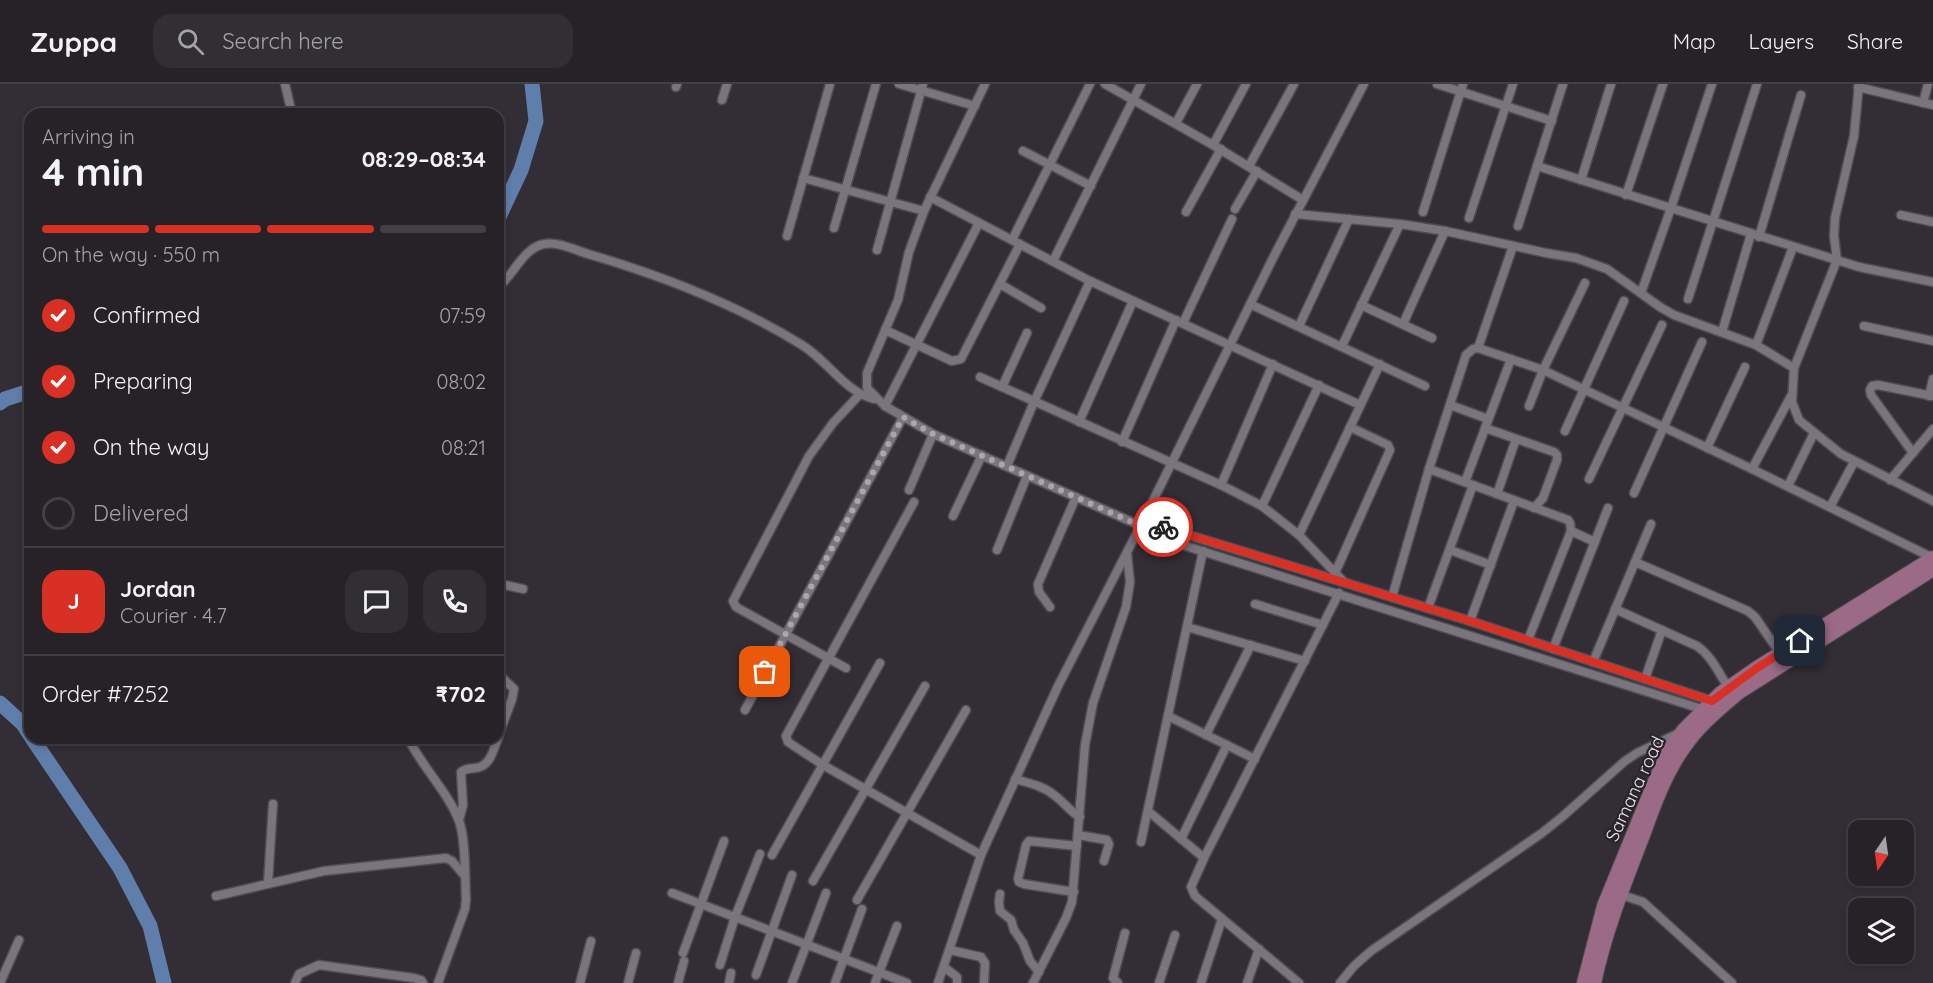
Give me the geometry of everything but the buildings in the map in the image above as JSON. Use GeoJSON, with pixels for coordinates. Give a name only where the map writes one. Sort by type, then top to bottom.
{"type":"FeatureCollection","features":[{"type":"Feature","properties":{"kind":"main road","name":"Samana road"},"geometry":{"type":"LineString","coordinates":[[1584,983],[1604,906],[1656,779],[1670,749],[1683,731],[1780,653],[1933,558]]}},
{"type":"Feature","properties":{"kind":"main road","name":"Samana road"},"geometry":{"type":"LineString","coordinates":[[1732,692],[1933,570]]}},
{"type":"Feature","properties":{"kind":"main road","name":"Samana road"},"geometry":{"type":"LineString","coordinates":[[1594,983],[1619,894],[1652,811],[1674,763],[1713,707]]}},
{"type":"Feature","properties":{"kind":"street"},"geometry":{"type":"LineString","coordinates":[[285,84],[291,108]]}},
{"type":"Feature","properties":{"kind":"street"},"geometry":{"type":"LineString","coordinates":[[722,100],[727,84]]}},
{"type":"Feature","properties":{"kind":"street"},"geometry":{"type":"LineString","coordinates":[[787,236],[830,84]]}},
{"type":"Feature","properties":{"kind":"street"},"geometry":{"type":"LineString","coordinates":[[834,228],[876,84]]}},
{"type":"Feature","properties":{"kind":"street"},"geometry":{"type":"LineString","coordinates":[[899,84],[922,87],[975,106]]}},
{"type":"Feature","properties":{"kind":"street"},"geometry":{"type":"LineString","coordinates":[[985,84],[930,197],[909,252],[898,300],[866,378],[867,388],[876,399],[933,434],[1203,551],[1713,707]]}},
{"type":"Feature","properties":{"kind":"street"},"geometry":{"type":"LineString","coordinates":[[885,330],[952,362],[961,359],[1000,284],[1050,165],[1090,84]]}},
{"type":"Feature","properties":{"kind":"street"},"geometry":{"type":"LineString","coordinates":[[1053,261],[1141,84]]}},
{"type":"Feature","properties":{"kind":"street"},"geometry":{"type":"LineString","coordinates":[[1176,123],[1196,84]]}},
{"type":"Feature","properties":{"kind":"street"},"geometry":{"type":"LineString","coordinates":[[1186,212],[1246,84]]}},
{"type":"Feature","properties":{"kind":"street"},"geometry":{"type":"LineString","coordinates":[[1249,166],[1294,84]]}},
{"type":"Feature","properties":{"kind":"street"},"geometry":{"type":"LineString","coordinates":[[938,983],[981,855],[1058,686],[1141,526],[1295,214],[1364,84]]}},
{"type":"Feature","properties":{"kind":"street"},"geometry":{"type":"LineString","coordinates":[[1437,84],[1462,88],[1552,121]]}},
{"type":"Feature","properties":{"kind":"street"},"geometry":{"type":"LineString","coordinates":[[1469,218],[1513,84]]}},
{"type":"Feature","properties":{"kind":"street"},"geometry":{"type":"LineString","coordinates":[[1518,226],[1563,84]]}},
{"type":"Feature","properties":{"kind":"street"},"geometry":{"type":"LineString","coordinates":[[1581,180],[1611,84]]}},
{"type":"Feature","properties":{"kind":"street"},"geometry":{"type":"LineString","coordinates":[[1626,195],[1663,84]]}},
{"type":"Feature","properties":{"kind":"street"},"geometry":{"type":"LineString","coordinates":[[1641,293],[1712,84]]}},
{"type":"Feature","properties":{"kind":"street"},"geometry":{"type":"LineString","coordinates":[[1688,299],[1757,84]]}},
{"type":"Feature","properties":{"kind":"street"},"geometry":{"type":"LineString","coordinates":[[1923,103],[1928,84]]}},
{"type":"Feature","properties":{"kind":"street"},"geometry":{"type":"LineString","coordinates":[[1111,86],[1303,200]]}},
{"type":"Feature","properties":{"kind":"street"},"geometry":{"type":"LineString","coordinates":[[1933,105],[1858,86],[1854,136],[1835,218],[1834,236],[1837,260],[1794,368],[1792,393],[1792,402],[1799,420],[1814,433],[1854,462],[1933,501]]}},
{"type":"Feature","properties":{"kind":"street"},"geometry":{"type":"LineString","coordinates":[[877,250],[922,87]]}},
{"type":"Feature","properties":{"kind":"street"},"geometry":{"type":"LineString","coordinates":[[1423,212],[1462,88]]}},
{"type":"Feature","properties":{"kind":"street"},"geometry":{"type":"LineString","coordinates":[[1722,332],[1802,95]]}},
{"type":"Feature","properties":{"kind":"street"},"geometry":{"type":"LineString","coordinates":[[1023,151],[1091,186]]}},
{"type":"Feature","properties":{"kind":"street"},"geometry":{"type":"LineString","coordinates":[[1537,166],[1859,267],[1933,282]]}},
{"type":"Feature","properties":{"kind":"street"},"geometry":{"type":"LineString","coordinates":[[1235,208],[1257,171]]}},
{"type":"Feature","properties":{"kind":"street"},"geometry":{"type":"LineString","coordinates":[[803,177],[924,211]]}},
{"type":"Feature","properties":{"kind":"street"},"geometry":{"type":"LineString","coordinates":[[930,197],[1090,281],[1360,405]]}},
{"type":"Feature","properties":{"kind":"street"},"geometry":{"type":"LineString","coordinates":[[1295,214],[1400,224],[1446,231],[1593,263],[1607,269],[1674,315],[1756,345],[1794,368]]}},
{"type":"Feature","properties":{"kind":"street"},"geometry":{"type":"LineString","coordinates":[[1901,215],[1933,222]]}},
{"type":"Feature","properties":{"kind":"street"},"geometry":{"type":"LineString","coordinates":[[1122,442],[1179,322],[1232,219]]}},
{"type":"Feature","properties":{"kind":"street"},"geometry":{"type":"LineString","coordinates":[[1299,326],[1349,219]]}},
{"type":"Feature","properties":{"kind":"street"},"geometry":{"type":"LineString","coordinates":[[885,406],[979,222]]}},
{"type":"Feature","properties":{"kind":"street"},"geometry":{"type":"LineString","coordinates":[[1342,346],[1400,224]]}},
{"type":"Feature","properties":{"kind":"street"},"geometry":{"type":"LineString","coordinates":[[1403,324],[1446,231]]}},
{"type":"Feature","properties":{"kind":"street"},"geometry":{"type":"LineString","coordinates":[[504,282],[530,251],[543,244],[556,244],[625,264],[725,304],[802,345],[851,388],[860,394],[876,399]]}},
{"type":"Feature","properties":{"kind":"street"},"geometry":{"type":"LineString","coordinates":[[1478,348],[1513,246]]}},
{"type":"Feature","properties":{"kind":"street"},"geometry":{"type":"LineString","coordinates":[[1756,345],[1793,247]]}},
{"type":"Feature","properties":{"kind":"street"},"geometry":{"type":"LineString","coordinates":[[1007,466],[1090,281]]}},
{"type":"Feature","properties":{"kind":"street"},"geometry":{"type":"LineString","coordinates":[[1529,406],[1543,370],[1585,283]]}},
{"type":"Feature","properties":{"kind":"street"},"geometry":{"type":"LineString","coordinates":[[1000,284],[1041,308]]}},
{"type":"Feature","properties":{"kind":"street"},"geometry":{"type":"LineString","coordinates":[[1079,422],[1133,301]]}},
{"type":"Feature","properties":{"kind":"street"},"geometry":{"type":"LineString","coordinates":[[1565,431],[1624,301]]}},
{"type":"Feature","properties":{"kind":"street"},"geometry":{"type":"LineString","coordinates":[[1250,303],[1425,386]]}},
{"type":"Feature","properties":{"kind":"street"},"geometry":{"type":"LineString","coordinates":[[1361,305],[1432,338]]}},
{"type":"Feature","properties":{"kind":"street"},"geometry":{"type":"LineString","coordinates":[[1589,479],[1662,325]]}},
{"type":"Feature","properties":{"kind":"street"},"geometry":{"type":"LineString","coordinates":[[1864,326],[1933,341]]}},
{"type":"Feature","properties":{"kind":"street"},"geometry":{"type":"LineString","coordinates":[[1002,387],[1027,333]]}},
{"type":"Feature","properties":{"kind":"street"},"geometry":{"type":"LineString","coordinates":[[1634,493],[1702,342]]}},
{"type":"Feature","properties":{"kind":"street"},"geometry":{"type":"LineString","coordinates":[[1392,597],[1429,469],[1466,355],[1478,348],[1543,370],[1788,486],[1933,558]]}},
{"type":"Feature","properties":{"kind":"street"},"geometry":{"type":"LineString","coordinates":[[1428,608],[1450,550],[1485,428],[1511,358]]}},
{"type":"Feature","properties":{"kind":"street"},"geometry":{"type":"LineString","coordinates":[[1221,485],[1273,364]]}},
{"type":"Feature","properties":{"kind":"street"},"geometry":{"type":"LineString","coordinates":[[1299,535],[1380,364]]}},
{"type":"Feature","properties":{"kind":"street"},"geometry":{"type":"LineString","coordinates":[[1707,448],[1744,367]]}},
{"type":"Feature","properties":{"kind":"street"},"geometry":{"type":"LineString","coordinates":[[980,377],[1221,485],[1262,506],[1299,535],[1346,584]]}},
{"type":"Feature","properties":{"kind":"street"},"geometry":{"type":"LineString","coordinates":[[1913,453],[1871,395],[1870,390],[1872,386],[1878,385],[1931,396],[1933,379]]}},
{"type":"Feature","properties":{"kind":"street"},"geometry":{"type":"LineString","coordinates":[[1262,506],[1319,385]]}},
{"type":"Feature","properties":{"kind":"street"},"geometry":{"type":"LineString","coordinates":[[1752,469],[1792,393]]}},
{"type":"Feature","properties":{"kind":"street"},"geometry":{"type":"LineString","coordinates":[[846,668],[736,607],[733,598],[809,456],[833,423],[860,394]]}},
{"type":"Feature","properties":{"kind":"street"},"geometry":{"type":"LineString","coordinates":[[1450,405],[1488,419]]}},
{"type":"Feature","properties":{"kind":"street"},"geometry":{"type":"LineString","coordinates":[[745,710],[903,417]]}},
{"type":"Feature","properties":{"kind":"street"},"geometry":{"type":"LineString","coordinates":[[1335,573],[1390,450],[1388,445],[1350,427]]}},
{"type":"Feature","properties":{"kind":"street"},"geometry":{"type":"LineString","coordinates":[[1485,428],[1554,452],[1558,457],[1543,498],[1534,508]]}},
{"type":"Feature","properties":{"kind":"street"},"geometry":{"type":"LineString","coordinates":[[1890,480],[1933,429]]}},
{"type":"Feature","properties":{"kind":"street"},"geometry":{"type":"LineString","coordinates":[[1788,486],[1814,433]]}},
{"type":"Feature","properties":{"kind":"street"},"geometry":{"type":"LineString","coordinates":[[909,490],[933,434]]}},
{"type":"Feature","properties":{"kind":"street"},"geometry":{"type":"LineString","coordinates":[[1497,494],[1516,439]]}},
{"type":"Feature","properties":{"kind":"street"},"geometry":{"type":"LineString","coordinates":[[953,516],[982,455]]}},
{"type":"Feature","properties":{"kind":"street"},"geometry":{"type":"LineString","coordinates":[[1830,507],[1854,462]]}},
{"type":"Feature","properties":{"kind":"street"},"geometry":{"type":"LineString","coordinates":[[1429,469],[1568,520],[1571,525],[1571,531],[1528,640]]}},
{"type":"Feature","properties":{"kind":"street"},"geometry":{"type":"LineString","coordinates":[[997,550],[1027,476]]}},
{"type":"Feature","properties":{"kind":"street"},"geometry":{"type":"LineString","coordinates":[[1050,607],[1039,592],[1038,584],[1076,497]]}},
{"type":"Feature","properties":{"kind":"street"},"geometry":{"type":"LineString","coordinates":[[1470,621],[1514,501]]}},
{"type":"Feature","properties":{"kind":"street"},"geometry":{"type":"LineString","coordinates":[[914,502],[786,736],[788,742],[823,765],[981,855]]}},
{"type":"Feature","properties":{"kind":"street"},"geometry":{"type":"LineString","coordinates":[[1553,649],[1608,508]]}},
{"type":"Feature","properties":{"kind":"street"},"geometry":{"type":"LineString","coordinates":[[1593,662],[1652,524]]}},
{"type":"Feature","properties":{"kind":"street"},"geometry":{"type":"LineString","coordinates":[[1141,526],[1470,621],[1644,679],[1713,707]]}},
{"type":"Feature","properties":{"kind":"street"},"geometry":{"type":"LineString","coordinates":[[1571,531],[1595,542]]}},
{"type":"Feature","properties":{"kind":"street"},"geometry":{"type":"LineString","coordinates":[[1450,550],[1491,565]]}},
{"type":"Feature","properties":{"kind":"street"},"geometry":{"type":"LineString","coordinates":[[1141,842],[1203,551]]}},
{"type":"Feature","properties":{"kind":"street"},"geometry":{"type":"LineString","coordinates":[[1033,983],[1066,918],[1074,892],[1083,758],[1093,703],[1118,634],[1129,592],[1130,574],[1127,553]]}},
{"type":"Feature","properties":{"kind":"street"},"geometry":{"type":"LineString","coordinates":[[1635,562],[1748,611],[1780,653]]}},
{"type":"Feature","properties":{"kind":"street"},"geometry":{"type":"LineString","coordinates":[[504,586],[523,589]]}},
{"type":"Feature","properties":{"kind":"street"},"geometry":{"type":"LineString","coordinates":[[1298,982],[1195,896],[1192,891],[1192,882],[1339,593]]}},
{"type":"Feature","properties":{"kind":"street"},"geometry":{"type":"LineString","coordinates":[[1255,604],[1323,625]]}},
{"type":"Feature","properties":{"kind":"street"},"geometry":{"type":"LineString","coordinates":[[1615,609],[1704,650],[1732,692]]}},
{"type":"Feature","properties":{"kind":"street"},"geometry":{"type":"LineString","coordinates":[[1187,627],[1305,661]]}},
{"type":"Feature","properties":{"kind":"street"},"geometry":{"type":"LineString","coordinates":[[1644,679],[1662,630]]}},
{"type":"Feature","properties":{"kind":"street"},"geometry":{"type":"LineString","coordinates":[[1206,735],[1251,645]]}},
{"type":"Feature","properties":{"kind":"street"},"geometry":{"type":"LineString","coordinates":[[772,855],[880,663]]}},
{"type":"Feature","properties":{"kind":"street"},"geometry":{"type":"LineString","coordinates":[[504,680],[513,689],[504,721]]}},
{"type":"Feature","properties":{"kind":"street"},"geometry":{"type":"LineString","coordinates":[[813,882],[925,686]]}},
{"type":"Feature","properties":{"kind":"street"},"geometry":{"type":"LineString","coordinates":[[857,900],[966,710]]}},
{"type":"Feature","properties":{"kind":"street"},"geometry":{"type":"LineString","coordinates":[[1168,716],[1254,759]]}},
{"type":"Feature","properties":{"kind":"street"},"geometry":{"type":"LineString","coordinates":[[1340,983],[1371,951],[1542,834],[1625,761],[1683,731]]}},
{"type":"Feature","properties":{"kind":"street"},"geometry":{"type":"LineString","coordinates":[[411,744],[450,803],[459,820],[462,833],[465,909],[438,983]]}},
{"type":"Feature","properties":{"kind":"street"},"geometry":{"type":"LineString","coordinates":[[459,820],[463,805],[461,772],[464,769],[480,768],[486,765],[495,744]]}},
{"type":"Feature","properties":{"kind":"street"},"geometry":{"type":"LineString","coordinates":[[1181,839],[1227,745]]}},
{"type":"Feature","properties":{"kind":"street"},"geometry":{"type":"LineString","coordinates":[[1015,779],[1048,791],[1080,817]]}},
{"type":"Feature","properties":{"kind":"street"},"geometry":{"type":"LineString","coordinates":[[268,883],[273,804]]}},
{"type":"Feature","properties":{"kind":"street"},"geometry":{"type":"LineString","coordinates":[[1148,811],[1204,858]]}},
{"type":"Feature","properties":{"kind":"street"},"geometry":{"type":"LineString","coordinates":[[1078,835],[1107,840],[1109,844],[1104,861]]}},
{"type":"Feature","properties":{"kind":"street"},"geometry":{"type":"LineString","coordinates":[[678,983],[700,904],[724,841]]}},
{"type":"Feature","properties":{"kind":"street"},"geometry":{"type":"LineString","coordinates":[[1074,892],[1024,884],[1018,879],[1029,841],[1077,846]]}},
{"type":"Feature","properties":{"kind":"street"},"geometry":{"type":"LineString","coordinates":[[720,965],[735,917],[760,854]]}},
{"type":"Feature","properties":{"kind":"street"},"geometry":{"type":"LineString","coordinates":[[216,896],[324,872],[446,858],[452,861],[465,876]]}},
{"type":"Feature","properties":{"kind":"street"},"geometry":{"type":"LineString","coordinates":[[756,975],[792,875]]}},
{"type":"Feature","properties":{"kind":"street"},"geometry":{"type":"LineString","coordinates":[[672,893],[907,983]]}},
{"type":"Feature","properties":{"kind":"street"},"geometry":{"type":"LineString","coordinates":[[792,983],[826,893]]}},
{"type":"Feature","properties":{"kind":"street"},"geometry":{"type":"LineString","coordinates":[[1000,894],[1000,911],[1011,921],[1030,961],[1039,972]]}},
{"type":"Feature","properties":{"kind":"street"},"geometry":{"type":"LineString","coordinates":[[1619,894],[1643,902],[1732,983]]}},
{"type":"Feature","properties":{"kind":"street"},"geometry":{"type":"LineString","coordinates":[[835,983],[862,909]]}},
{"type":"Feature","properties":{"kind":"street"},"geometry":{"type":"LineString","coordinates":[[1201,983],[1222,919]]}},
{"type":"Feature","properties":{"kind":"street"},"geometry":{"type":"LineString","coordinates":[[875,983],[897,926]]}},
{"type":"Feature","properties":{"kind":"street"},"geometry":{"type":"LineString","coordinates":[[1118,983],[1113,978],[1125,933]]}},
{"type":"Feature","properties":{"kind":"street"},"geometry":{"type":"LineString","coordinates":[[1159,983],[1175,934]]}},
{"type":"Feature","properties":{"kind":"street"},"geometry":{"type":"LineString","coordinates":[[0,983],[19,940]]}},
{"type":"Feature","properties":{"kind":"street"},"geometry":{"type":"LineString","coordinates":[[580,983],[591,941]]}},
{"type":"Feature","properties":{"kind":"street"},"geometry":{"type":"LineString","coordinates":[[1247,983],[1259,949]]}},
{"type":"Feature","properties":{"kind":"street"},"geometry":{"type":"LineString","coordinates":[[950,950],[981,957],[985,963],[984,983]]}},
{"type":"Feature","properties":{"kind":"street"},"geometry":{"type":"LineString","coordinates":[[628,983],[636,954]]}},
{"type":"Feature","properties":{"kind":"street"},"geometry":{"type":"LineString","coordinates":[[295,983],[299,974],[319,965],[414,978],[423,983]]}},
{"type":"Feature","properties":{"kind":"street"},"geometry":{"type":"LineString","coordinates":[[944,967],[957,977],[957,983]]}},
{"type":"Feature","properties":{"kind":"street"},"geometry":{"type":"LineString","coordinates":[[729,983],[732,973]]}},
{"type":"Feature","properties":{"kind":"waterway"},"geometry":{"type":"LineString","coordinates":[[504,206],[521,170],[536,121],[532,84]]}},
{"type":"Feature","properties":{"kind":"waterway"},"geometry":{"type":"LineString","coordinates":[[0,403],[24,393]]}},
{"type":"Feature","properties":{"kind":"waterway"},"geometry":{"type":"LineString","coordinates":[[0,703],[24,726]]}},
{"type":"Feature","properties":{"kind":"waterway"},"geometry":{"type":"LineString","coordinates":[[36,744],[120,868],[150,926],[164,983]]}},
{"type":"Feature","properties":{"kind":"way so far"},"geometry":{"type":"LineString","coordinates":[[765,672],[903,417],[933,434],[1141,526],[1143,521],[1163,527]]}},
{"type":"Feature","properties":{"kind":"route"},"geometry":{"type":"LineString","coordinates":[[1163,527],[1470,621],[1712,701],[1757,668],[1800,641]]}}]}
